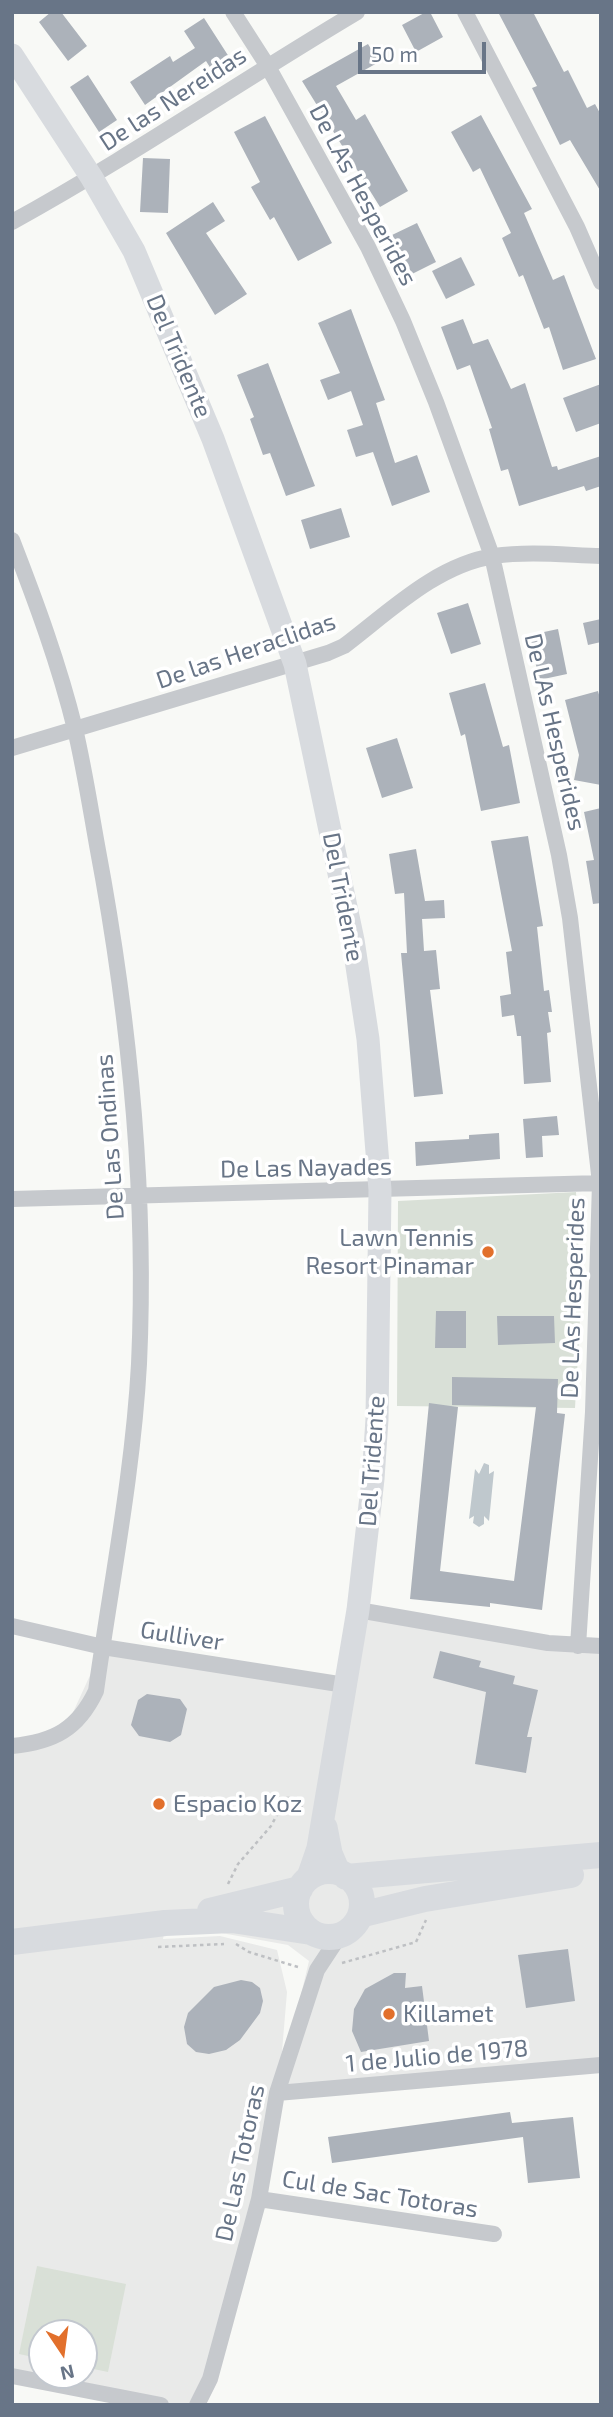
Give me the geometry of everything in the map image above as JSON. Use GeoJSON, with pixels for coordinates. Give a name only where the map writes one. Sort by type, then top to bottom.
{"type":"FeatureCollection","features":[{"type":"Feature","properties":{"kind":"main road","name":"Del Tridente"},"geometry":{"type":"LineString","coordinates":[[12,55],[92,178],[134,251],[167,323],[214,439],[295,664],[353,940],[368,1039],[380,1190],[377,1419],[358,1610],[322,1826],[314,1864],[304,1884]]}},
{"type":"Feature","properties":{"kind":"main road","name":"Del Tridente"},"geometry":{"type":"LineString","coordinates":[[325,1803],[329,1843],[343,1875]]}},
{"type":"Feature","properties":{"kind":"main road"},"geometry":{"type":"LineString","coordinates":[[165,1923],[304,1884],[323,1872],[343,1875],[601,1855]]}},
{"type":"Feature","properties":{"kind":"main road"},"geometry":{"type":"LineString","coordinates":[[360,1915],[520,1882],[601,1872]]}},
{"type":"Feature","properties":{"kind":"main road"},"geometry":{"type":"LineString","coordinates":[[12,1942],[165,1923],[232,1920],[330,1937],[340,1935],[348,1931],[360,1915],[360,1894],[343,1875]]}},
{"type":"Feature","properties":{"kind":"main road"},"geometry":{"type":"LineString","coordinates":[[304,1884],[297,1898],[299,1917],[312,1932]]}},
{"type":"Feature","properties":{"kind":"street","name":"De LAs Hesperides"},"geometry":{"type":"LineString","coordinates":[[233,12],[267,65],[368,247],[403,321],[492,556],[568,905],[600,1183],[600,1244],[578,1646]]}},
{"type":"Feature","properties":{"kind":"street","name":"De las Nereidas"},"geometry":{"type":"LineString","coordinates":[[12,222],[92,178],[267,65],[357,12]]}},
{"type":"Feature","properties":{"kind":"street"},"geometry":{"type":"LineString","coordinates":[[465,12],[577,227],[601,282]]}},
{"type":"Feature","properties":{"kind":"street","name":"De Las Ondinas"},"geometry":{"type":"LineString","coordinates":[[12,540],[45,627],[75,730],[112,925],[129,1052],[139,1195],[139,1365],[125,1499],[96,1691],[87,1711],[64,1732],[32,1744],[12,1746]]}},
{"type":"Feature","properties":{"kind":"street","name":"De las Heraclidas"},"geometry":{"type":"LineString","coordinates":[[12,748],[295,664],[344,646],[435,578],[492,556],[529,553],[601,556]]}},
{"type":"Feature","properties":{"kind":"street","name":"De Las Nayades"},"geometry":{"type":"LineString","coordinates":[[12,1199],[600,1183]]}},
{"type":"Feature","properties":{"kind":"street"},"geometry":{"type":"LineString","coordinates":[[358,1610],[578,1646],[601,1646]]}},
{"type":"Feature","properties":{"kind":"street","name":"Gulliver"},"geometry":{"type":"LineString","coordinates":[[12,1626],[103,1647],[345,1685]]}},
{"type":"Feature","properties":{"kind":"street","name":"De Las Totoras"},"geometry":{"type":"LineString","coordinates":[[197,2405],[210,2379],[258,2199],[277,2093],[317,1970],[340,1935]]}},
{"type":"Feature","properties":{"kind":"street","name":"1 de Julio de 1978"},"geometry":{"type":"LineString","coordinates":[[277,2093],[601,2065]]}},
{"type":"Feature","properties":{"kind":"street","name":"Cul de Sac Totoras"},"geometry":{"type":"LineString","coordinates":[[258,2199],[494,2234]]}},
{"type":"Feature","properties":{"kind":"street"},"geometry":{"type":"LineString","coordinates":[[12,2376],[122,2401],[161,2405]]}},
{"type":"Feature","properties":{"kind":"path"},"geometry":{"type":"LineString","coordinates":[[230,1906],[228,1880],[271,1826],[286,1797],[299,1798],[301,1810],[312,1824],[322,1826]]}},
{"type":"Feature","properties":{"kind":"shaded area","name":"Lawn Tennis Resort Pinamar"},"geometry":{"type":"Polygon","coordinates":[[[576,1192],[581,1302],[575,1408],[397,1406],[398,1201],[576,1192]]]}},
{"type":"Feature","properties":{"kind":"shaded area"},"geometry":{"type":"Polygon","coordinates":[[[484,1463],[489,1465],[489,1474],[494,1471],[489,1521],[484,1516],[484,1524],[479,1527],[473,1523],[474,1516],[469,1519],[475,1469],[479,1474],[484,1463]]]}},
{"type":"Feature","properties":{"kind":"shaded area"},"geometry":{"type":"Polygon","coordinates":[[[358,1610],[601,1646],[601,2068],[277,2093],[259,2199],[196,2405],[164,2405],[80,2389],[98,2389],[98,2319],[28,2319],[28,2379],[12,2376],[12,1746],[64,1732],[103,1647],[345,1685],[358,1610]],[[166,1923],[163,1939],[220,1936],[277,1950],[287,1992],[279,2087],[309,1961],[288,1945],[166,1923]]]}},
{"type":"Feature","properties":{"kind":"shaded area"},"geometry":{"type":"Polygon","coordinates":[[[37,2266],[126,2284],[108,2372],[98,2370],[98,2319],[28,2319],[28,2356],[19,2354],[37,2266]]]}},
{"type":"Feature","properties":{"kind":"building"},"geometry":{"type":"Polygon","coordinates":[[[51,12],[61,12],[87,46],[68,61],[39,22],[51,12]]]}},
{"type":"Feature","properties":{"kind":"building"},"geometry":{"type":"Polygon","coordinates":[[[430,12],[443,37],[416,52],[402,25],[430,12]]]}},
{"type":"Feature","properties":{"kind":"building"},"geometry":{"type":"Polygon","coordinates":[[[498,12],[533,12],[564,72],[568,70],[587,108],[595,104],[601,115],[601,192],[570,140],[560,145],[532,88],[537,86],[498,12]]]}},
{"type":"Feature","properties":{"kind":"building"},"geometry":{"type":"Polygon","coordinates":[[[204,18],[231,60],[213,72],[206,61],[145,105],[130,82],[170,56],[173,62],[195,48],[184,31],[204,18]]]}},
{"type":"Feature","properties":{"kind":"building"},"geometry":{"type":"Polygon","coordinates":[[[368,44],[379,62],[336,86],[356,120],[365,114],[408,191],[380,207],[302,81],[368,44]]]}},
{"type":"Feature","properties":{"kind":"building"},"geometry":{"type":"Polygon","coordinates":[[[88,75],[117,120],[99,132],[70,87],[88,75]]]}},
{"type":"Feature","properties":{"kind":"building"},"geometry":{"type":"Polygon","coordinates":[[[481,115],[532,209],[524,213],[553,280],[564,275],[596,359],[563,370],[549,327],[544,329],[523,275],[519,277],[502,238],[511,233],[480,168],[473,172],[451,132],[481,115]]]}},
{"type":"Feature","properties":{"kind":"building"},"geometry":{"type":"Polygon","coordinates":[[[265,116],[332,243],[298,261],[274,217],[270,220],[251,187],[260,182],[234,132],[265,116]]]}},
{"type":"Feature","properties":{"kind":"building"},"geometry":{"type":"Polygon","coordinates":[[[143,158],[170,159],[168,213],[140,212],[143,158]]]}},
{"type":"Feature","properties":{"kind":"building"},"geometry":{"type":"Polygon","coordinates":[[[213,202],[225,221],[206,233],[247,294],[215,315],[166,233],[213,202]]]}},
{"type":"Feature","properties":{"kind":"building"},"geometry":{"type":"Polygon","coordinates":[[[417,223],[436,262],[412,274],[392,235],[417,223]]]}},
{"type":"Feature","properties":{"kind":"building"},"geometry":{"type":"Polygon","coordinates":[[[461,257],[475,285],[446,299],[432,271],[461,257]]]}},
{"type":"Feature","properties":{"kind":"building"},"geometry":{"type":"Polygon","coordinates":[[[351,309],[385,400],[376,403],[395,463],[417,455],[430,492],[392,506],[373,452],[356,457],[347,430],[363,425],[351,391],[328,400],[320,380],[340,373],[318,323],[351,309]]]}},
{"type":"Feature","properties":{"kind":"building"},"geometry":{"type":"Polygon","coordinates":[[[463,319],[473,344],[488,339],[511,389],[525,383],[552,467],[557,466],[558,470],[601,456],[601,486],[586,491],[584,486],[519,506],[508,469],[501,471],[489,429],[492,428],[470,365],[457,370],[441,327],[463,319]]]}},
{"type":"Feature","properties":{"kind":"building"},"geometry":{"type":"Polygon","coordinates":[[[268,363],[315,486],[286,496],[270,453],[263,455],[250,419],[254,417],[237,375],[268,363]]]}},
{"type":"Feature","properties":{"kind":"building"},"geometry":{"type":"Polygon","coordinates":[[[601,384],[601,423],[576,432],[563,398],[601,384]]]}},
{"type":"Feature","properties":{"kind":"building"},"geometry":{"type":"Polygon","coordinates":[[[341,508],[350,537],[310,549],[301,520],[341,508]]]}},
{"type":"Feature","properties":{"kind":"building"},"geometry":{"type":"Polygon","coordinates":[[[468,603],[481,644],[451,654],[437,613],[468,603]]]}},
{"type":"Feature","properties":{"kind":"building"},"geometry":{"type":"Polygon","coordinates":[[[601,619],[601,642],[588,645],[583,623],[601,619]]]}},
{"type":"Feature","properties":{"kind":"building"},"geometry":{"type":"Polygon","coordinates":[[[558,629],[567,674],[539,680],[530,635],[558,629]]]}},
{"type":"Feature","properties":{"kind":"building"},"geometry":{"type":"Polygon","coordinates":[[[485,683],[503,747],[509,745],[520,803],[481,811],[465,734],[461,736],[449,693],[485,683]]]}},
{"type":"Feature","properties":{"kind":"building"},"geometry":{"type":"Polygon","coordinates":[[[598,691],[601,702],[601,785],[574,780],[579,755],[565,700],[598,691]]]}},
{"type":"Feature","properties":{"kind":"building"},"geometry":{"type":"Polygon","coordinates":[[[397,738],[413,788],[382,798],[366,748],[397,738]]]}},
{"type":"Feature","properties":{"kind":"building"},"geometry":{"type":"Polygon","coordinates":[[[601,808],[601,903],[593,904],[586,861],[594,860],[584,812],[601,808]]]}},
{"type":"Feature","properties":{"kind":"building"},"geometry":{"type":"Polygon","coordinates":[[[528,836],[543,926],[537,927],[544,991],[549,990],[552,1012],[548,1012],[551,1032],[547,1033],[551,1082],[524,1084],[521,1036],[517,1036],[514,1015],[502,1017],[500,996],[511,994],[506,952],[512,951],[491,841],[528,836]]]}},
{"type":"Feature","properties":{"kind":"building"},"geometry":{"type":"Polygon","coordinates":[[[416,849],[425,901],[444,900],[445,918],[422,919],[424,951],[436,950],[440,989],[430,990],[443,1094],[414,1097],[401,953],[407,953],[404,893],[395,894],[389,854],[416,849]]]}},
{"type":"Feature","properties":{"kind":"building"},"geometry":{"type":"Polygon","coordinates":[[[557,1116],[559,1135],[542,1136],[543,1157],[526,1158],[523,1119],[557,1116]]]}},
{"type":"Feature","properties":{"kind":"building"},"geometry":{"type":"Polygon","coordinates":[[[499,1133],[500,1159],[416,1166],[415,1142],[469,1139],[469,1135],[499,1133]]]}},
{"type":"Feature","properties":{"kind":"building"},"geometry":{"type":"Polygon","coordinates":[[[436,1311],[466,1311],[466,1348],[435,1348],[436,1311]]]}},
{"type":"Feature","properties":{"kind":"building"},"geometry":{"type":"Polygon","coordinates":[[[497,1316],[554,1316],[555,1343],[498,1345],[497,1316]]]}},
{"type":"Feature","properties":{"kind":"building"},"geometry":{"type":"Polygon","coordinates":[[[452,1377],[558,1379],[557,1413],[565,1414],[542,1610],[490,1603],[490,1607],[410,1599],[429,1403],[458,1407],[440,1571],[514,1581],[536,1407],[452,1405],[452,1377]]]}},
{"type":"Feature","properties":{"kind":"building"},"geometry":{"type":"Polygon","coordinates":[[[440,1651],[481,1661],[479,1667],[515,1676],[513,1684],[538,1690],[527,1737],[532,1737],[526,1773],[475,1764],[486,1692],[433,1678],[440,1651]]]}},
{"type":"Feature","properties":{"kind":"building"},"geometry":{"type":"Polygon","coordinates":[[[147,1694],[180,1699],[187,1709],[181,1735],[170,1742],[139,1736],[131,1725],[138,1700],[147,1694]]]}},
{"type":"Feature","properties":{"kind":"building"},"geometry":{"type":"Polygon","coordinates":[[[568,1949],[575,2001],[526,2008],[518,1955],[568,1949]]]}},
{"type":"Feature","properties":{"kind":"building","name":"Killamet"},"geometry":{"type":"Polygon","coordinates":[[[394,1973],[406,1973],[405,1988],[422,1986],[429,2041],[361,2052],[352,2031],[354,2009],[365,1989],[394,1973]]]}},
{"type":"Feature","properties":{"kind":"building"},"geometry":{"type":"Polygon","coordinates":[[[241,1980],[252,1982],[260,1988],[263,2001],[260,2013],[240,2040],[226,2050],[209,2054],[196,2052],[187,2044],[184,2027],[188,2013],[214,1987],[241,1980]]]}},
{"type":"Feature","properties":{"kind":"building"},"geometry":{"type":"Polygon","coordinates":[[[510,2112],[512,2123],[573,2117],[580,2178],[528,2183],[523,2137],[332,2163],[328,2137],[510,2112]]]}},
{"type":"Feature","properties":{"kind":"place","name":"Lawn Tennis Resort Pinamar"},"geometry":{"type":"Point","coordinates":[488,1252]}},
{"type":"Feature","properties":{"kind":"place","name":"Espacio Koz"},"geometry":{"type":"Point","coordinates":[159,1804]}},
{"type":"Feature","properties":{"kind":"place","name":"Killamet"},"geometry":{"type":"Point","coordinates":[389,2014]}}]}
